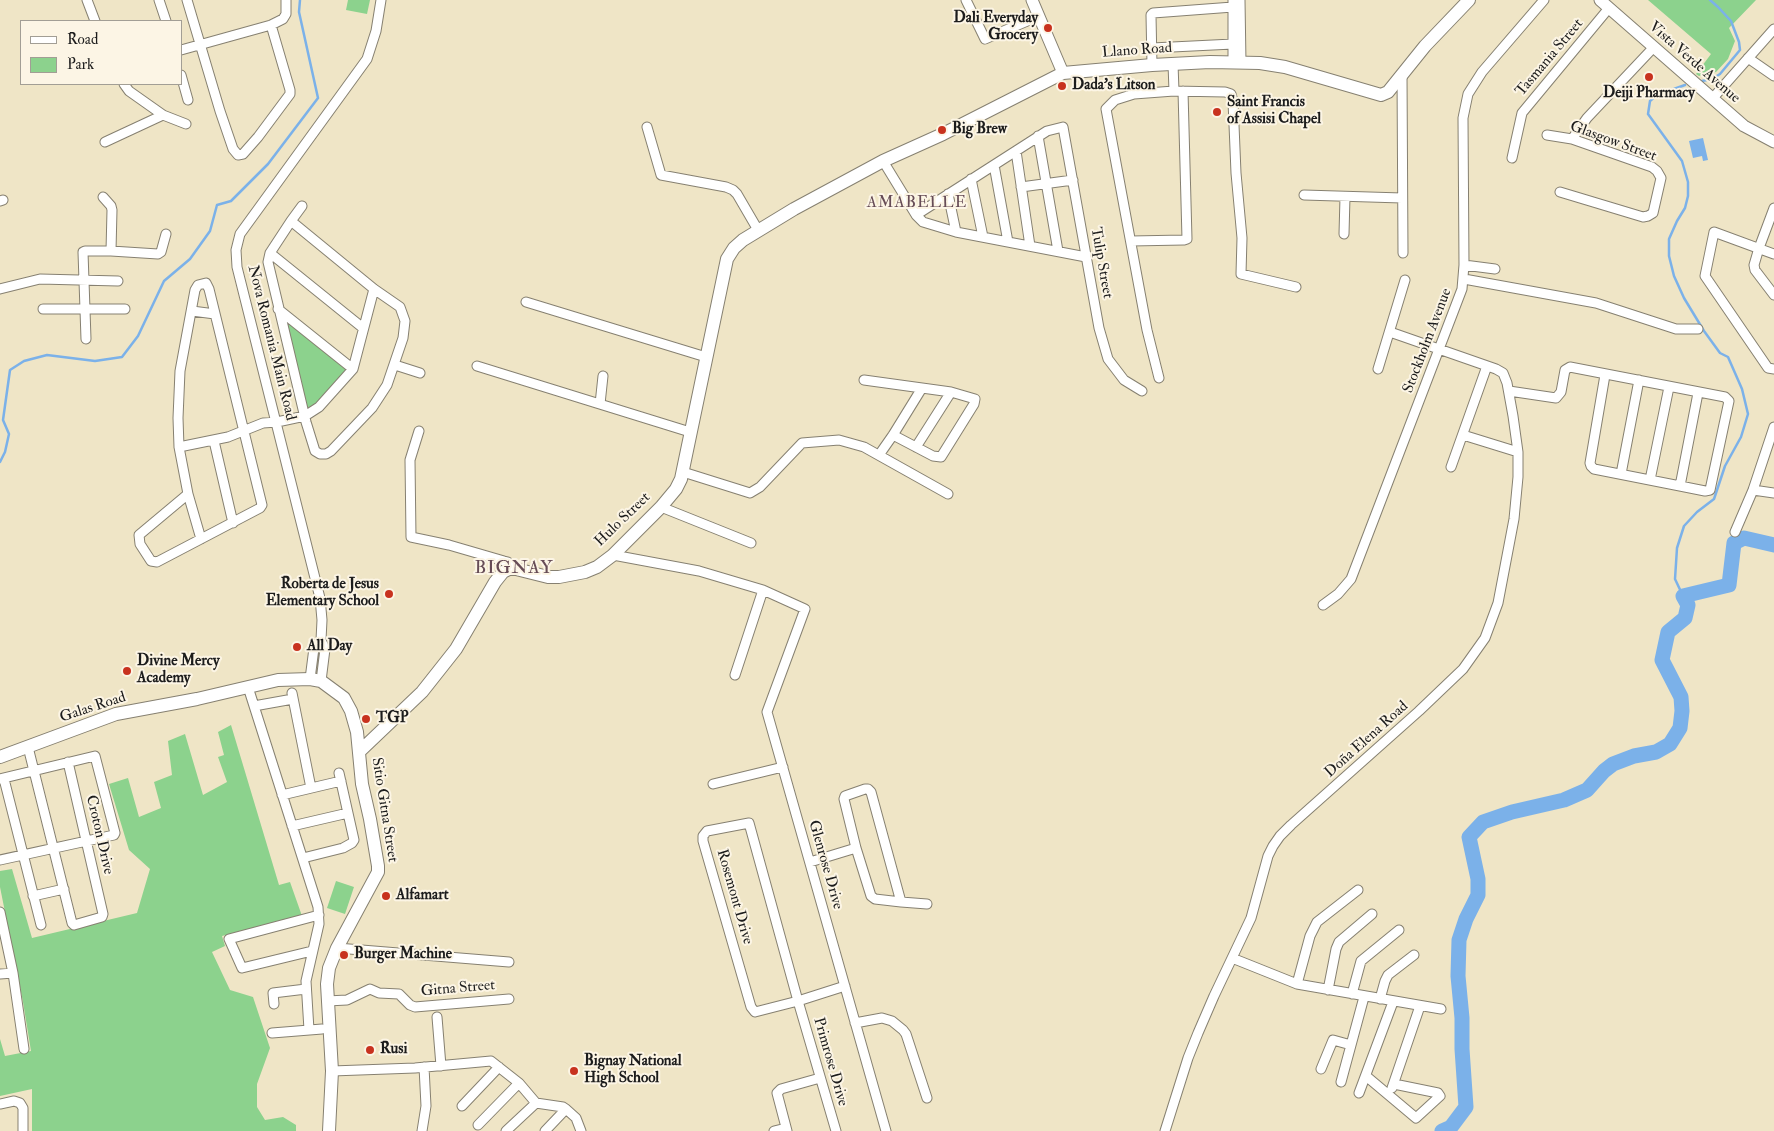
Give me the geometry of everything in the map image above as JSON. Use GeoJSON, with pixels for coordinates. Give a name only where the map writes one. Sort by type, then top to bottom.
{"type":"FeatureCollection","features":[{"type":"Feature","properties":{"kind":"main road","name":"Llano Road"},"geometry":{"type":"LineString","coordinates":[[794,209],[883,161],[943,134],[1063,73],[1152,65],[1260,63],[1285,67],[1381,94],[1388,92],[1469,0]]}},
{"type":"Feature","properties":{"kind":"main road","name":"Hulo Street"},"geometry":{"type":"LineString","coordinates":[[514,569],[548,577],[572,576],[597,567],[613,555],[661,507],[676,489],[681,479],[726,259],[738,244],[794,209]]}},
{"type":"Feature","properties":{"kind":"main road"},"geometry":{"type":"LineString","coordinates":[[359,752],[422,692],[456,649],[499,576],[509,569],[514,569]]}},
{"type":"Feature","properties":{"kind":"main road","name":"Galas Road"},"geometry":{"type":"LineString","coordinates":[[0,757],[116,714],[278,680],[315,680]]}},
{"type":"Feature","properties":{"kind":"main road"},"geometry":{"type":"LineString","coordinates":[[315,680],[344,698],[352,711],[359,752]]}},
{"type":"Feature","properties":{"kind":"main road","name":"Sitio Gitna Street"},"geometry":{"type":"LineString","coordinates":[[329,1131],[332,1071],[327,1001],[329,968],[337,948],[378,872],[370,819],[362,784],[359,752]]}},
{"type":"Feature","properties":{"kind":"street"},"geometry":{"type":"LineString","coordinates":[[89,0],[95,20]]}},
{"type":"Feature","properties":{"kind":"street"},"geometry":{"type":"LineString","coordinates":[[159,0],[166,20]]}},
{"type":"Feature","properties":{"kind":"street"},"geometry":{"type":"LineString","coordinates":[[187,0],[233,149],[238,155],[243,154],[258,137],[290,94],[272,25]]}},
{"type":"Feature","properties":{"kind":"street"},"geometry":{"type":"LineString","coordinates":[[182,50],[272,25],[286,14],[286,0]]}},
{"type":"Feature","properties":{"kind":"street","name":"Nova Romania Main Road"},"geometry":{"type":"LineString","coordinates":[[315,680],[325,649],[321,640],[320,598],[237,267],[237,242],[240,234],[366,59],[376,30],[381,0]]}},
{"type":"Feature","properties":{"kind":"street"},"geometry":{"type":"LineString","coordinates":[[966,0],[985,39],[1038,16]]}},
{"type":"Feature","properties":{"kind":"street"},"geometry":{"type":"LineString","coordinates":[[1032,0],[1063,73]]}},
{"type":"Feature","properties":{"kind":"street","name":"Stockholm Avenue"},"geometry":{"type":"LineString","coordinates":[[1323,604],[1338,594],[1351,579],[1459,300],[1464,279],[1463,118],[1468,94],[1482,72],[1544,0]]}},
{"type":"Feature","properties":{"kind":"street"},"geometry":{"type":"LineString","coordinates":[[1235,2],[1233,44],[1237,62]]}},
{"type":"Feature","properties":{"kind":"street"},"geometry":{"type":"LineString","coordinates":[[1152,65],[1150,17],[1153,13],[1235,2]]}},
{"type":"Feature","properties":{"kind":"street"},"geometry":{"type":"LineString","coordinates":[[1235,2],[1237,62]]}},
{"type":"Feature","properties":{"kind":"street","name":"Vista Verde Avenue"},"geometry":{"type":"LineString","coordinates":[[1604,4],[1744,126],[1774,142]]}},
{"type":"Feature","properties":{"kind":"street","name":"Tasmania Street"},"geometry":{"type":"LineString","coordinates":[[1512,158],[1522,113],[1604,4]]}},
{"type":"Feature","properties":{"kind":"street"},"geometry":{"type":"LineString","coordinates":[[1712,99],[1774,29]]}},
{"type":"Feature","properties":{"kind":"street"},"geometry":{"type":"LineString","coordinates":[[1152,48],[1233,44]]}},
{"type":"Feature","properties":{"kind":"street"},"geometry":{"type":"LineString","coordinates":[[1572,139],[1587,118],[1653,48]]}},
{"type":"Feature","properties":{"kind":"street"},"geometry":{"type":"LineString","coordinates":[[1748,58],[1774,76]]}},
{"type":"Feature","properties":{"kind":"street"},"geometry":{"type":"LineString","coordinates":[[1131,241],[1187,239],[1179,91],[1173,64]]}},
{"type":"Feature","properties":{"kind":"street"},"geometry":{"type":"LineString","coordinates":[[1402,74],[1403,253]]}},
{"type":"Feature","properties":{"kind":"street"},"geometry":{"type":"LineString","coordinates":[[182,79],[188,100]]}},
{"type":"Feature","properties":{"kind":"street"},"geometry":{"type":"LineString","coordinates":[[125,85],[128,91],[163,115],[186,124]]}},
{"type":"Feature","properties":{"kind":"street"},"geometry":{"type":"LineString","coordinates":[[1159,378],[1148,330],[1106,109],[1115,100],[1134,94],[1179,91],[1225,92],[1231,94],[1242,238],[1241,274],[1296,287]]}},
{"type":"Feature","properties":{"kind":"street"},"geometry":{"type":"LineString","coordinates":[[105,142],[163,115]]}},
{"type":"Feature","properties":{"kind":"street"},"geometry":{"type":"LineString","coordinates":[[647,126],[661,175],[726,187],[732,190],[737,194],[758,230]]}},
{"type":"Feature","properties":{"kind":"street","name":"Tulip Street"},"geometry":{"type":"LineString","coordinates":[[1038,136],[1061,126],[1065,128],[1099,328],[1108,359],[1124,380],[1142,391]]}},
{"type":"Feature","properties":{"kind":"street","name":"Glasgow Street"},"geometry":{"type":"LineString","coordinates":[[1547,135],[1572,139],[1652,167],[1661,178],[1653,213],[1643,217],[1560,192]]}},
{"type":"Feature","properties":{"kind":"street"},"geometry":{"type":"LineString","coordinates":[[916,215],[1038,136],[1058,251]]}},
{"type":"Feature","properties":{"kind":"street"},"geometry":{"type":"LineString","coordinates":[[1016,150],[1030,246]]}},
{"type":"Feature","properties":{"kind":"street"},"geometry":{"type":"LineString","coordinates":[[883,161],[916,215],[928,224],[956,232],[1086,257]]}},
{"type":"Feature","properties":{"kind":"street"},"geometry":{"type":"LineString","coordinates":[[994,165],[1008,242]]}},
{"type":"Feature","properties":{"kind":"street"},"geometry":{"type":"LineString","coordinates":[[971,179],[983,237]]}},
{"type":"Feature","properties":{"kind":"street"},"geometry":{"type":"LineString","coordinates":[[1021,187],[1073,180]]}},
{"type":"Feature","properties":{"kind":"street"},"geometry":{"type":"LineString","coordinates":[[948,194],[956,232]]}},
{"type":"Feature","properties":{"kind":"street"},"geometry":{"type":"LineString","coordinates":[[1304,195],[1402,198]]}},
{"type":"Feature","properties":{"kind":"street"},"geometry":{"type":"LineString","coordinates":[[1344,234],[1346,197]]}},
{"type":"Feature","properties":{"kind":"street"},"geometry":{"type":"LineString","coordinates":[[103,198],[111,206],[112,210],[111,251]]}},
{"type":"Feature","properties":{"kind":"street"},"geometry":{"type":"LineString","coordinates":[[291,221],[374,289],[400,307],[405,321],[403,338],[395,365],[387,385],[377,402],[326,454],[320,454],[315,451],[304,416],[268,262],[270,253],[291,221],[302,206]]}},
{"type":"Feature","properties":{"kind":"street"},"geometry":{"type":"LineString","coordinates":[[1774,208],[1754,265],[1755,270],[1774,295]]}},
{"type":"Feature","properties":{"kind":"street"},"geometry":{"type":"LineString","coordinates":[[1774,254],[1714,232],[1705,276],[1768,368],[1774,370]]}},
{"type":"Feature","properties":{"kind":"street"},"geometry":{"type":"LineString","coordinates":[[86,339],[83,252],[111,251],[158,254],[161,252],[166,234]]}},
{"type":"Feature","properties":{"kind":"street"},"geometry":{"type":"LineString","coordinates":[[270,253],[363,328]]}},
{"type":"Feature","properties":{"kind":"street"},"geometry":{"type":"LineString","coordinates":[[1464,265],[1495,270]]}},
{"type":"Feature","properties":{"kind":"street"},"geometry":{"type":"LineString","coordinates":[[0,289],[40,279],[118,281]]}},
{"type":"Feature","properties":{"kind":"street"},"geometry":{"type":"LineString","coordinates":[[1464,279],[1602,304],[1676,329],[1698,329]]}},
{"type":"Feature","properties":{"kind":"street"},"geometry":{"type":"LineString","coordinates":[[1378,369],[1405,280]]}},
{"type":"Feature","properties":{"kind":"street"},"geometry":{"type":"LineString","coordinates":[[188,494],[139,534],[140,544],[151,561],[154,562],[201,539],[233,523],[262,505],[206,283],[201,283],[196,287],[180,371],[178,418],[179,448],[188,494],[201,539]]}},
{"type":"Feature","properties":{"kind":"street"},"geometry":{"type":"LineString","coordinates":[[179,448],[214,441],[264,423],[304,416],[319,407],[353,369],[374,289]]}},
{"type":"Feature","properties":{"kind":"street"},"geometry":{"type":"LineString","coordinates":[[526,302],[706,357]]}},
{"type":"Feature","properties":{"kind":"street"},"geometry":{"type":"LineString","coordinates":[[43,309],[125,309]]}},
{"type":"Feature","properties":{"kind":"street"},"geometry":{"type":"LineString","coordinates":[[278,309],[353,369]]}},
{"type":"Feature","properties":{"kind":"street"},"geometry":{"type":"LineString","coordinates":[[192,312],[214,314]]}},
{"type":"Feature","properties":{"kind":"street","name":"Doña Elena Road"},"geometry":{"type":"LineString","coordinates":[[1165,1131],[1198,1033],[1251,918],[1268,856],[1280,836],[1450,683],[1471,660],[1485,638],[1498,603],[1514,519],[1518,477],[1518,452],[1509,392],[1504,374],[1487,366],[1390,332]]}},
{"type":"Feature","properties":{"kind":"street"},"geometry":{"type":"LineString","coordinates":[[395,365],[420,373]]}},
{"type":"Feature","properties":{"kind":"street"},"geometry":{"type":"LineString","coordinates":[[477,366],[690,432]]}},
{"type":"Feature","properties":{"kind":"street"},"geometry":{"type":"LineString","coordinates":[[1451,467],[1487,366]]}},
{"type":"Feature","properties":{"kind":"street"},"geometry":{"type":"LineString","coordinates":[[1509,392],[1556,398],[1561,392],[1565,370],[1570,368],[1640,380],[1725,398],[1729,401],[1710,490],[1705,491],[1594,469],[1590,463],[1605,375]]}},
{"type":"Feature","properties":{"kind":"street"},"geometry":{"type":"LineString","coordinates":[[600,404],[603,376]]}},
{"type":"Feature","properties":{"kind":"street"},"geometry":{"type":"LineString","coordinates":[[864,380],[951,392],[973,398],[974,402],[941,457],[936,457],[893,435]]}},
{"type":"Feature","properties":{"kind":"street"},"geometry":{"type":"LineString","coordinates":[[1621,474],[1640,380]]}},
{"type":"Feature","properties":{"kind":"street"},"geometry":{"type":"LineString","coordinates":[[1650,480],[1669,387]]}},
{"type":"Feature","properties":{"kind":"street"},"geometry":{"type":"LineString","coordinates":[[879,455],[922,388]]}},
{"type":"Feature","properties":{"kind":"street"},"geometry":{"type":"LineString","coordinates":[[916,447],[951,392]]}},
{"type":"Feature","properties":{"kind":"street"},"geometry":{"type":"LineString","coordinates":[[1680,486],[1698,393]]}},
{"type":"Feature","properties":{"kind":"street"},"geometry":{"type":"LineString","coordinates":[[1735,532],[1753,490],[1774,428]]}},
{"type":"Feature","properties":{"kind":"street"},"geometry":{"type":"LineString","coordinates":[[419,431],[410,460],[410,537],[449,545],[508,562],[514,569]]}},
{"type":"Feature","properties":{"kind":"street"},"geometry":{"type":"LineString","coordinates":[[1463,435],[1518,452]]}},
{"type":"Feature","properties":{"kind":"street"},"geometry":{"type":"LineString","coordinates":[[682,472],[750,493],[760,487],[802,443],[839,440],[864,447],[948,494]]}},
{"type":"Feature","properties":{"kind":"street"},"geometry":{"type":"LineString","coordinates":[[214,441],[233,523]]}},
{"type":"Feature","properties":{"kind":"street"},"geometry":{"type":"LineString","coordinates":[[1753,490],[1774,493]]}},
{"type":"Feature","properties":{"kind":"street"},"geometry":{"type":"LineString","coordinates":[[661,507],[750,543]]}},
{"type":"Feature","properties":{"kind":"street"},"geometry":{"type":"LineString","coordinates":[[613,555],[698,571],[763,590],[735,675]]}},
{"type":"Feature","properties":{"kind":"street","name":"Glenrose Drive"},"geometry":{"type":"LineString","coordinates":[[763,590],[805,609],[767,709],[886,1131]]}},
{"type":"Feature","properties":{"kind":"street"},"geometry":{"type":"LineString","coordinates":[[248,687],[316,897],[319,924],[307,974],[306,989],[309,1030]]}},
{"type":"Feature","properties":{"kind":"street"},"geometry":{"type":"LineString","coordinates":[[254,706],[293,696],[311,788]]}},
{"type":"Feature","properties":{"kind":"street"},"geometry":{"type":"LineString","coordinates":[[28,747],[64,889],[33,896]]}},
{"type":"Feature","properties":{"kind":"street"},"geometry":{"type":"LineString","coordinates":[[0,860],[22,856],[54,849],[116,833],[97,758],[93,756],[2,779],[22,856],[41,925]]}},
{"type":"Feature","properties":{"kind":"street","name":"Croton Drive"},"geometry":{"type":"LineString","coordinates":[[64,889],[73,924],[102,918],[103,914],[68,762]]}},
{"type":"Feature","properties":{"kind":"street"},"geometry":{"type":"LineString","coordinates":[[714,784],[783,767]]}},
{"type":"Feature","properties":{"kind":"street"},"geometry":{"type":"LineString","coordinates":[[282,795],[311,788],[340,777],[354,835],[352,843],[343,848],[303,858]]}},
{"type":"Feature","properties":{"kind":"street"},"geometry":{"type":"LineString","coordinates":[[901,902],[871,792],[865,789],[844,798],[856,848],[871,896],[875,899],[901,902],[928,904]]}},
{"type":"Feature","properties":{"kind":"street"},"geometry":{"type":"LineString","coordinates":[[292,826],[348,813]]}},
{"type":"Feature","properties":{"kind":"street","name":"Primrose Drive"},"geometry":{"type":"LineString","coordinates":[[749,823],[836,1131]]}},
{"type":"Feature","properties":{"kind":"street","name":"Rosemont Drive"},"geometry":{"type":"LineString","coordinates":[[749,823],[707,832],[703,836],[751,1007],[755,1012],[798,1001]]}},
{"type":"Feature","properties":{"kind":"street"},"geometry":{"type":"LineString","coordinates":[[810,862],[856,848]]}},
{"type":"Feature","properties":{"kind":"street"},"geometry":{"type":"LineString","coordinates":[[1297,984],[1310,936],[1317,922],[1358,890]]}},
{"type":"Feature","properties":{"kind":"street"},"geometry":{"type":"LineString","coordinates":[[0,912],[13,973],[24,1049]]}},
{"type":"Feature","properties":{"kind":"street"},"geometry":{"type":"LineString","coordinates":[[1328,990],[1336,949],[1340,942],[1372,914]]}},
{"type":"Feature","properties":{"kind":"street"},"geometry":{"type":"LineString","coordinates":[[312,952],[242,968],[229,939],[319,915]]}},
{"type":"Feature","properties":{"kind":"street"},"geometry":{"type":"LineString","coordinates":[[1352,994],[1360,961],[1399,930]]}},
{"type":"Feature","properties":{"kind":"street"},"geometry":{"type":"LineString","coordinates":[[337,948],[509,962]]}},
{"type":"Feature","properties":{"kind":"street"},"geometry":{"type":"LineString","coordinates":[[1380,1000],[1388,975],[1414,955]]}},
{"type":"Feature","properties":{"kind":"street"},"geometry":{"type":"LineString","coordinates":[[1232,958],[1297,984],[1380,1000],[1441,1009]]}},
{"type":"Feature","properties":{"kind":"street"},"geometry":{"type":"LineString","coordinates":[[0,974],[13,973]]}},
{"type":"Feature","properties":{"kind":"street"},"geometry":{"type":"LineString","coordinates":[[798,1001],[845,986]]}},
{"type":"Feature","properties":{"kind":"street"},"geometry":{"type":"LineString","coordinates":[[274,1004],[273,993],[306,989]]}},
{"type":"Feature","properties":{"kind":"street","name":"Gitna Street"},"geometry":{"type":"LineString","coordinates":[[327,1001],[347,1000],[370,990],[379,993],[399,994],[410,1006],[415,1007],[510,999]]}},
{"type":"Feature","properties":{"kind":"street"},"geometry":{"type":"LineString","coordinates":[[1341,1082],[1364,997]]}},
{"type":"Feature","properties":{"kind":"street"},"geometry":{"type":"LineString","coordinates":[[1359,1093],[1393,1002]]}},
{"type":"Feature","properties":{"kind":"street"},"geometry":{"type":"LineString","coordinates":[[1389,1095],[1420,1006]]}},
{"type":"Feature","properties":{"kind":"street"},"geometry":{"type":"LineString","coordinates":[[437,1017],[442,1066]]}},
{"type":"Feature","properties":{"kind":"street"},"geometry":{"type":"LineString","coordinates":[[855,1022],[882,1018],[892,1022],[906,1034],[927,1098]]}},
{"type":"Feature","properties":{"kind":"street"},"geometry":{"type":"LineString","coordinates":[[272,1033],[322,1030]]}},
{"type":"Feature","properties":{"kind":"street"},"geometry":{"type":"LineString","coordinates":[[1321,1069],[1333,1040],[1351,1045]]}},
{"type":"Feature","properties":{"kind":"street"},"geometry":{"type":"LineString","coordinates":[[332,1071],[442,1066],[491,1061],[518,1083],[536,1103],[563,1107],[576,1118],[581,1131]]}},
{"type":"Feature","properties":{"kind":"street"},"geometry":{"type":"LineString","coordinates":[[422,1131],[426,1106],[424,1067]]}},
{"type":"Feature","properties":{"kind":"street"},"geometry":{"type":"LineString","coordinates":[[462,1106],[499,1067]]}},
{"type":"Feature","properties":{"kind":"street"},"geometry":{"type":"LineString","coordinates":[[1366,1076],[1416,1118],[1440,1096],[1438,1093],[1394,1084]]}},
{"type":"Feature","properties":{"kind":"street"},"geometry":{"type":"LineString","coordinates":[[774,1131],[786,1129],[777,1093],[781,1089],[820,1078]]}},
{"type":"Feature","properties":{"kind":"street"},"geometry":{"type":"LineString","coordinates":[[478,1125],[518,1083]]}},
{"type":"Feature","properties":{"kind":"street"},"geometry":{"type":"LineString","coordinates":[[0,1104],[14,1101],[20,1102],[23,1108],[23,1131]]}},
{"type":"Feature","properties":{"kind":"street"},"geometry":{"type":"LineString","coordinates":[[506,1131],[536,1103]]}},
{"type":"Feature","properties":{"kind":"street"},"geometry":{"type":"LineString","coordinates":[[545,1131],[566,1110]]}},
{"type":"Feature","properties":{"kind":"green space"},"geometry":{"type":"Polygon","coordinates":[[[348,0],[370,0],[367,14],[346,10],[348,0]]]}},
{"type":"Feature","properties":{"kind":"green space"},"geometry":{"type":"Polygon","coordinates":[[[1648,0],[1756,0],[1729,28],[1735,41],[1728,59],[1716,72],[1699,76],[1696,74],[1711,54],[1648,0]]]}},
{"type":"Feature","properties":{"kind":"green space"},"geometry":{"type":"Polygon","coordinates":[[[284,318],[349,370],[307,414],[284,318]]]}},
{"type":"Feature","properties":{"kind":"green space"},"geometry":{"type":"Polygon","coordinates":[[[231,725],[279,885],[290,882],[302,916],[222,936],[225,946],[212,952],[230,990],[253,997],[270,1048],[257,1084],[257,1107],[265,1120],[283,1117],[296,1125],[296,1131],[32,1131],[32,1089],[0,1096],[0,1039],[5,1056],[31,1051],[0,887],[0,871],[12,869],[32,938],[137,913],[150,869],[129,850],[109,784],[128,778],[139,817],[161,808],[154,782],[172,775],[168,741],[185,734],[203,795],[227,782],[218,757],[224,755],[218,732],[231,725]]]}},
{"type":"Feature","properties":{"kind":"green space"},"geometry":{"type":"Polygon","coordinates":[[[336,881],[354,887],[345,914],[327,908],[336,881]]]}},
{"type":"Feature","properties":{"kind":"water"},"geometry":{"type":"Polygon","coordinates":[[[1703,138],[1708,160],[1703,161],[1702,156],[1693,158],[1689,141],[1703,138]]]}},
{"type":"Feature","properties":{"kind":"waterway"},"geometry":{"type":"LineString","coordinates":[[0,462],[5,452],[9,434],[3,420],[10,370],[24,361],[47,355],[95,361],[122,357],[138,336],[164,281],[190,259],[210,231],[217,205],[231,201],[268,164],[318,98],[299,12],[300,0]]}},
{"type":"Feature","properties":{"kind":"waterway"},"geometry":{"type":"LineString","coordinates":[[1702,81],[1712,79],[1720,74],[1740,50],[1731,21],[1710,0]]}},
{"type":"Feature","properties":{"kind":"waterway"},"geometry":{"type":"LineString","coordinates":[[1683,596],[1675,579],[1677,548],[1684,526],[1697,512],[1714,499],[1725,466],[1741,437],[1748,414],[1742,389],[1728,357],[1720,353],[1684,298],[1674,276],[1669,256],[1669,239],[1685,208],[1688,196],[1688,182],[1682,161],[1648,114],[1650,101],[1657,95],[1685,85]]}},
{"type":"Feature","properties":{"kind":"waterway"},"geometry":{"type":"LineString","coordinates":[[1442,1131],[1451,1127],[1466,1107],[1458,976],[1459,940],[1466,919],[1478,895],[1478,879],[1469,837],[1483,822],[1512,812],[1564,800],[1587,790],[1613,764],[1634,756],[1656,752],[1670,744],[1680,728],[1681,697],[1662,660],[1668,632],[1685,618],[1688,605],[1683,596],[1729,585],[1734,543],[1744,538],[1774,545]]}},
{"type":"Feature","properties":{"kind":"place","name":"Dali Everyday Grocery"},"geometry":{"type":"Point","coordinates":[1048,28]}},
{"type":"Feature","properties":{"kind":"place","name":"Deiji Pharmacy"},"geometry":{"type":"Point","coordinates":[1649,77]}},
{"type":"Feature","properties":{"kind":"place","name":"Dada's Litson"},"geometry":{"type":"Point","coordinates":[1062,86]}},
{"type":"Feature","properties":{"kind":"place","name":"Saint Francis of Assisi Chapel"},"geometry":{"type":"Point","coordinates":[1217,112]}},
{"type":"Feature","properties":{"kind":"place","name":"Big Brew"},"geometry":{"type":"Point","coordinates":[942,130]}},
{"type":"Feature","properties":{"kind":"place","name":"Roberta de Jesus Elementary School"},"geometry":{"type":"Point","coordinates":[389,594]}},
{"type":"Feature","properties":{"kind":"place","name":"All Day"},"geometry":{"type":"Point","coordinates":[297,647]}},
{"type":"Feature","properties":{"kind":"place","name":"Divine Mercy Academy"},"geometry":{"type":"Point","coordinates":[127,671]}},
{"type":"Feature","properties":{"kind":"place","name":"TGP"},"geometry":{"type":"Point","coordinates":[366,719]}},
{"type":"Feature","properties":{"kind":"place","name":"Alfamart"},"geometry":{"type":"Point","coordinates":[386,896]}},
{"type":"Feature","properties":{"kind":"place","name":"Burger Machine"},"geometry":{"type":"Point","coordinates":[344,955]}},
{"type":"Feature","properties":{"kind":"place","name":"Rusi"},"geometry":{"type":"Point","coordinates":[370,1050]}},
{"type":"Feature","properties":{"kind":"place","name":"Bignay National High School"},"geometry":{"type":"Point","coordinates":[574,1071]}},
{"type":"Feature","properties":{"kind":"district","name":"AMABELLE"},"geometry":{"type":"Point","coordinates":[917,204]}},
{"type":"Feature","properties":{"kind":"district","name":"BIGNAY"},"geometry":{"type":"Point","coordinates":[514,569]}}]}
